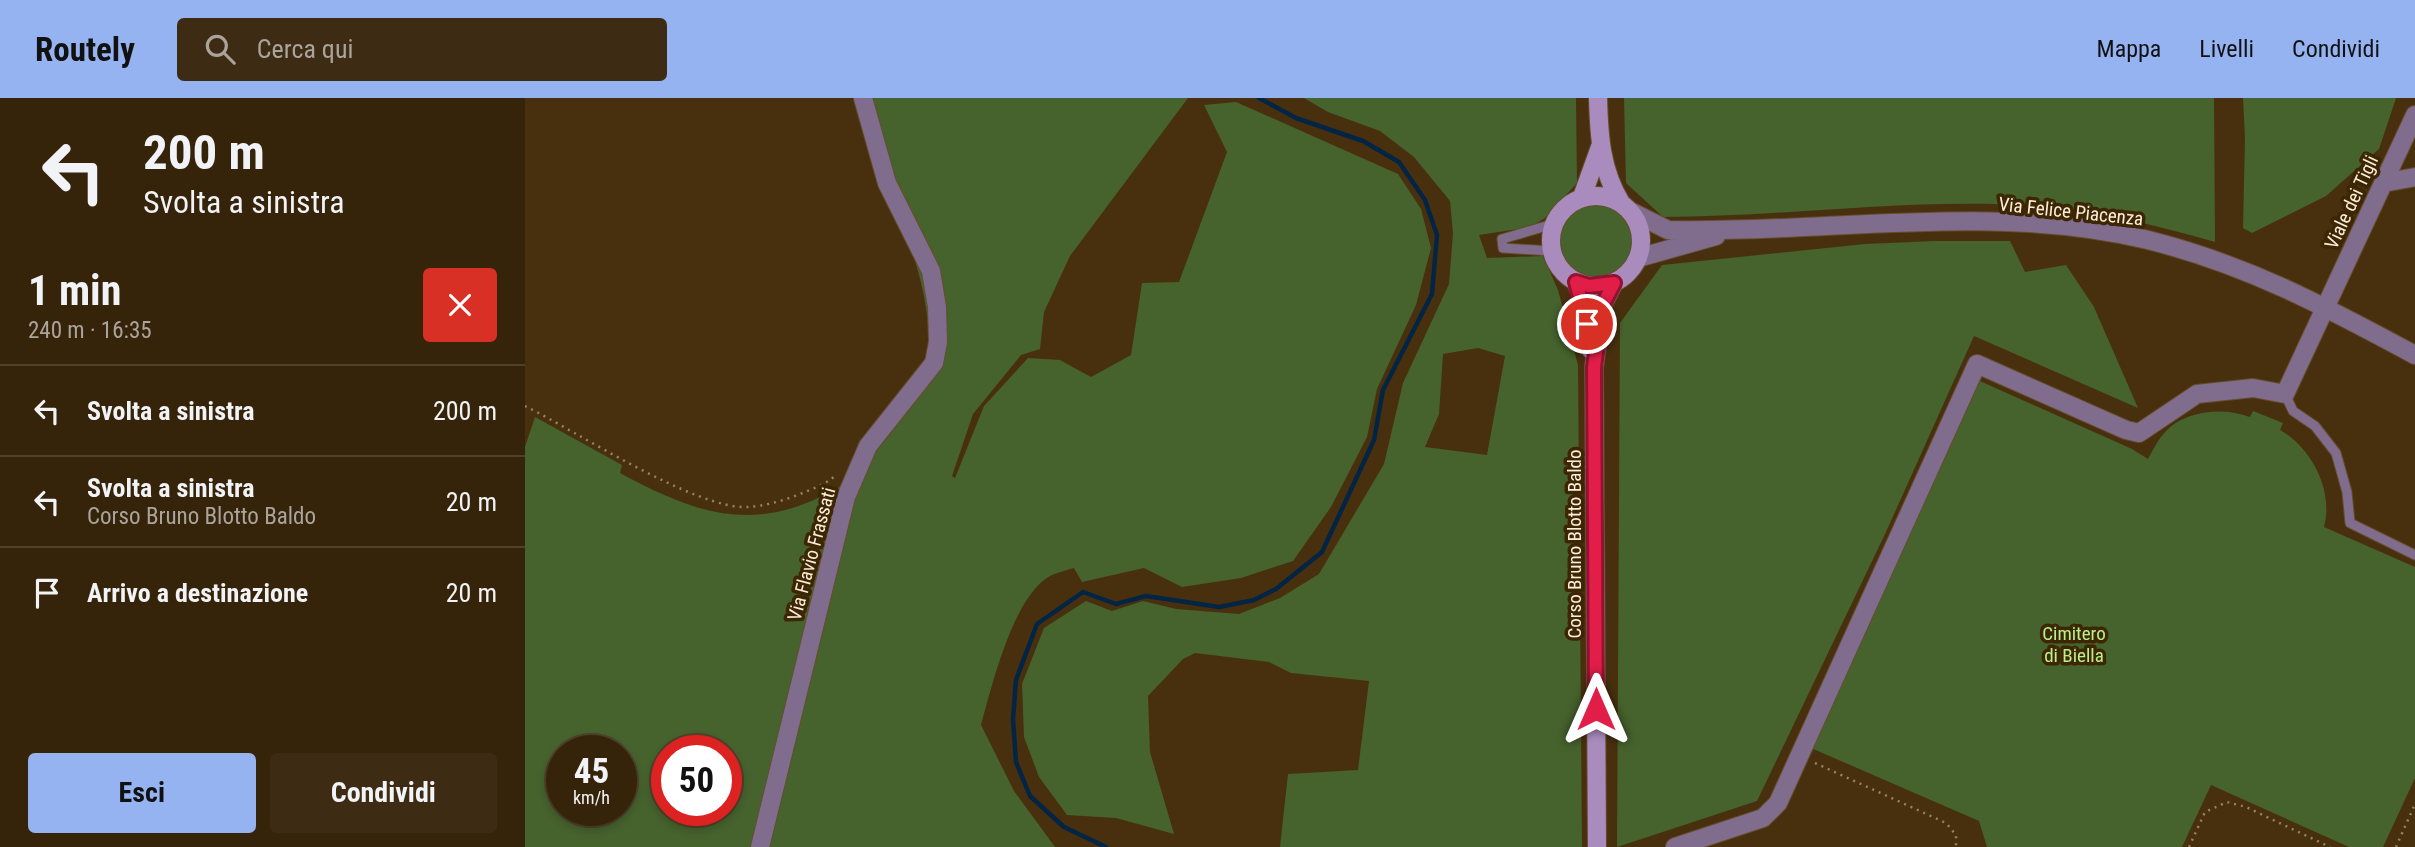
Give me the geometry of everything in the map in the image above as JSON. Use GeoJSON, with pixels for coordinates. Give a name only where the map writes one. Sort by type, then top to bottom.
{"type":"FeatureCollection","features":[{"type":"Feature","properties":{"kind":"main road"},"geometry":{"type":"LineString","coordinates":[[1598,98],[1600,148],[1611,186],[1626,208],[1641,234],[1638,258],[1633,268],[1614,283],[1589,286],[1576,282],[1565,274],[1551,251],[1553,224],[1570,204],[1582,197],[1609,197],[1626,208]]}},
{"type":"Feature","properties":{"kind":"main road"},"geometry":{"type":"LineString","coordinates":[[1582,197],[1600,148]]}},
{"type":"Feature","properties":{"kind":"main road","name":"Corso Bruno Blotto Baldo"},"geometry":{"type":"LineString","coordinates":[[1576,282],[1584,303],[1594,367]]}},
{"type":"Feature","properties":{"kind":"main road","name":"Corso Bruno Blotto Baldo"},"geometry":{"type":"LineString","coordinates":[[1597,847],[1594,367],[1603,304],[1614,283]]}},
{"type":"Feature","properties":{"kind":"street","name":"Via Flavio Frassati"},"geometry":{"type":"LineString","coordinates":[[760,847],[846,496],[868,446],[934,363],[939,342],[931,271],[887,183],[863,98]]}},
{"type":"Feature","properties":{"kind":"street","name":"Viale dei Tigli"},"geometry":{"type":"LineString","coordinates":[[2285,394],[2415,115]]}},
{"type":"Feature","properties":{"kind":"street"},"geometry":{"type":"LineString","coordinates":[[2383,183],[2415,177]]}},
{"type":"Feature","properties":{"kind":"street","name":"Via Felice Piacenza"},"geometry":{"type":"LineString","coordinates":[[1626,208],[1668,230],[1985,222],[2066,227],[2147,240],[2244,269],[2415,355]]}},
{"type":"Feature","properties":{"kind":"street","name":"Via Felice Piacenza"},"geometry":{"type":"LineString","coordinates":[[1638,258],[1739,229]]}},
{"type":"Feature","properties":{"kind":"street"},"geometry":{"type":"LineString","coordinates":[[1675,847],[1763,818],[1778,803],[1977,364],[2126,430],[2139,433],[2197,394],[2252,388],[2285,394]]}},
{"type":"Feature","properties":{"kind":"lane"},"geometry":{"type":"LineString","coordinates":[[1551,251],[1503,248],[1502,239],[1553,224]]}},
{"type":"Feature","properties":{"kind":"lane"},"geometry":{"type":"LineString","coordinates":[[2285,394],[2293,411],[2315,426],[2336,453],[2347,492],[2350,523],[2415,555]]}},
{"type":"Feature","properties":{"kind":"path"},"geometry":{"type":"LineString","coordinates":[[525,406],[628,462],[712,501],[747,507],[788,499],[829,482],[839,473]]}},
{"type":"Feature","properties":{"kind":"path"},"geometry":{"type":"LineString","coordinates":[[1799,755],[1946,823],[1955,835],[1956,847]]}},
{"type":"Feature","properties":{"kind":"path"},"geometry":{"type":"LineString","coordinates":[[2189,847],[2205,812],[2227,802],[2246,807],[2330,847]]}},
{"type":"Feature","properties":{"kind":"path"},"geometry":{"type":"LineString","coordinates":[[2396,847],[2415,804]]}},
{"type":"Feature","properties":{"kind":"green space"},"geometry":{"type":"Polygon","coordinates":[[[860,98],[1188,98],[1070,256],[1044,312],[1040,349],[1021,355],[973,414],[952,476],[955,478],[984,406],[1028,358],[1060,360],[1091,377],[1131,355],[1142,283],[1179,282],[1227,152],[1204,105],[1236,102],[1398,174],[1421,209],[1431,248],[1416,305],[1377,389],[1367,437],[1331,507],[1293,561],[1241,578],[1182,587],[1144,568],[1082,582],[1074,568],[1052,575],[1038,585],[1026,600],[1006,642],[981,725],[1014,791],[1055,847],[756,847],[846,487],[876,446],[880,447],[909,408],[921,386],[927,365],[928,331],[916,263],[880,164],[860,98]]]}},
{"type":"Feature","properties":{"kind":"green space"},"geometry":{"type":"Polygon","coordinates":[[[1304,98],[1576,98],[1577,183],[1545,218],[1530,227],[1479,235],[1487,258],[1543,256],[1558,290],[1578,365],[1582,847],[1280,847],[1288,774],[1358,770],[1369,681],[1291,673],[1269,662],[1195,653],[1183,659],[1148,696],[1150,752],[1174,834],[1116,818],[1067,815],[1039,777],[1024,737],[1022,684],[1044,628],[1086,601],[1112,611],[1143,601],[1176,609],[1239,614],[1280,598],[1319,574],[1384,464],[1403,383],[1449,284],[1453,233],[1450,201],[1414,157],[1380,131],[1328,112],[1304,98]],[[1478,348],[1443,354],[1439,414],[1425,447],[1487,455],[1505,356],[1478,348]]]}},
{"type":"Feature","properties":{"kind":"green space"},"geometry":{"type":"Polygon","coordinates":[[[1624,98],[2214,98],[2215,242],[2105,215],[2037,206],[1944,204],[1663,217],[1626,183],[1624,98]]]}},
{"type":"Feature","properties":{"kind":"green space"},"geometry":{"type":"Polygon","coordinates":[[[2243,98],[2396,98],[2379,149],[2326,196],[2252,233],[2243,228],[2243,98]]]}},
{"type":"Feature","properties":{"kind":"green space"},"geometry":{"type":"Polygon","coordinates":[[[1596,203],[1610,206],[1622,214],[1630,226],[1633,240],[1630,254],[1622,266],[1610,274],[1596,277],[1582,274],[1570,266],[1562,254],[1559,240],[1562,226],[1570,214],[1582,206],[1596,203]]]}},
{"type":"Feature","properties":{"kind":"green space"},"geometry":{"type":"Polygon","coordinates":[[[2010,241],[2025,272],[2066,265],[2094,307],[2138,408],[1974,336],[1886,532],[1757,801],[1617,847],[1620,323],[1662,265],[1865,244],[2010,241]]]}},
{"type":"Feature","properties":{"kind":"green space","name":"Cimitero di Biella"},"geometry":{"type":"Polygon","coordinates":[[[1980,381],[2132,449],[2148,459],[2158,441],[2174,424],[2206,412],[2229,412],[2250,417],[2253,411],[2283,423],[2280,430],[2310,458],[2323,485],[2326,499],[2324,527],[2415,567],[2415,778],[2383,847],[2349,847],[2211,785],[2182,847],[1987,847],[1979,821],[1811,748],[1980,381]]]}},
{"type":"Feature","properties":{"kind":"green space"},"geometry":{"type":"Polygon","coordinates":[[[535,417],[622,465],[620,473],[676,500],[703,509],[755,515],[782,511],[811,501],[841,486],[754,847],[525,847],[525,447],[535,417]]]}},
{"type":"Feature","properties":{"kind":"waterway"},"geometry":{"type":"LineString","coordinates":[[1106,847],[1064,827],[1030,796],[1016,762],[1013,719],[1016,680],[1037,624],[1083,592],[1116,604],[1146,596],[1219,607],[1254,600],[1276,589],[1322,552],[1374,440],[1383,390],[1432,294],[1437,235],[1425,200],[1399,162],[1363,141],[1296,118],[1259,98]]}},
{"type":"Feature","properties":{"kind":"route"},"geometry":{"type":"LineString","coordinates":[[1587,324],[1584,303],[1576,282],[1589,286],[1614,283],[1603,304],[1594,367],[1596,709]]}}]}
